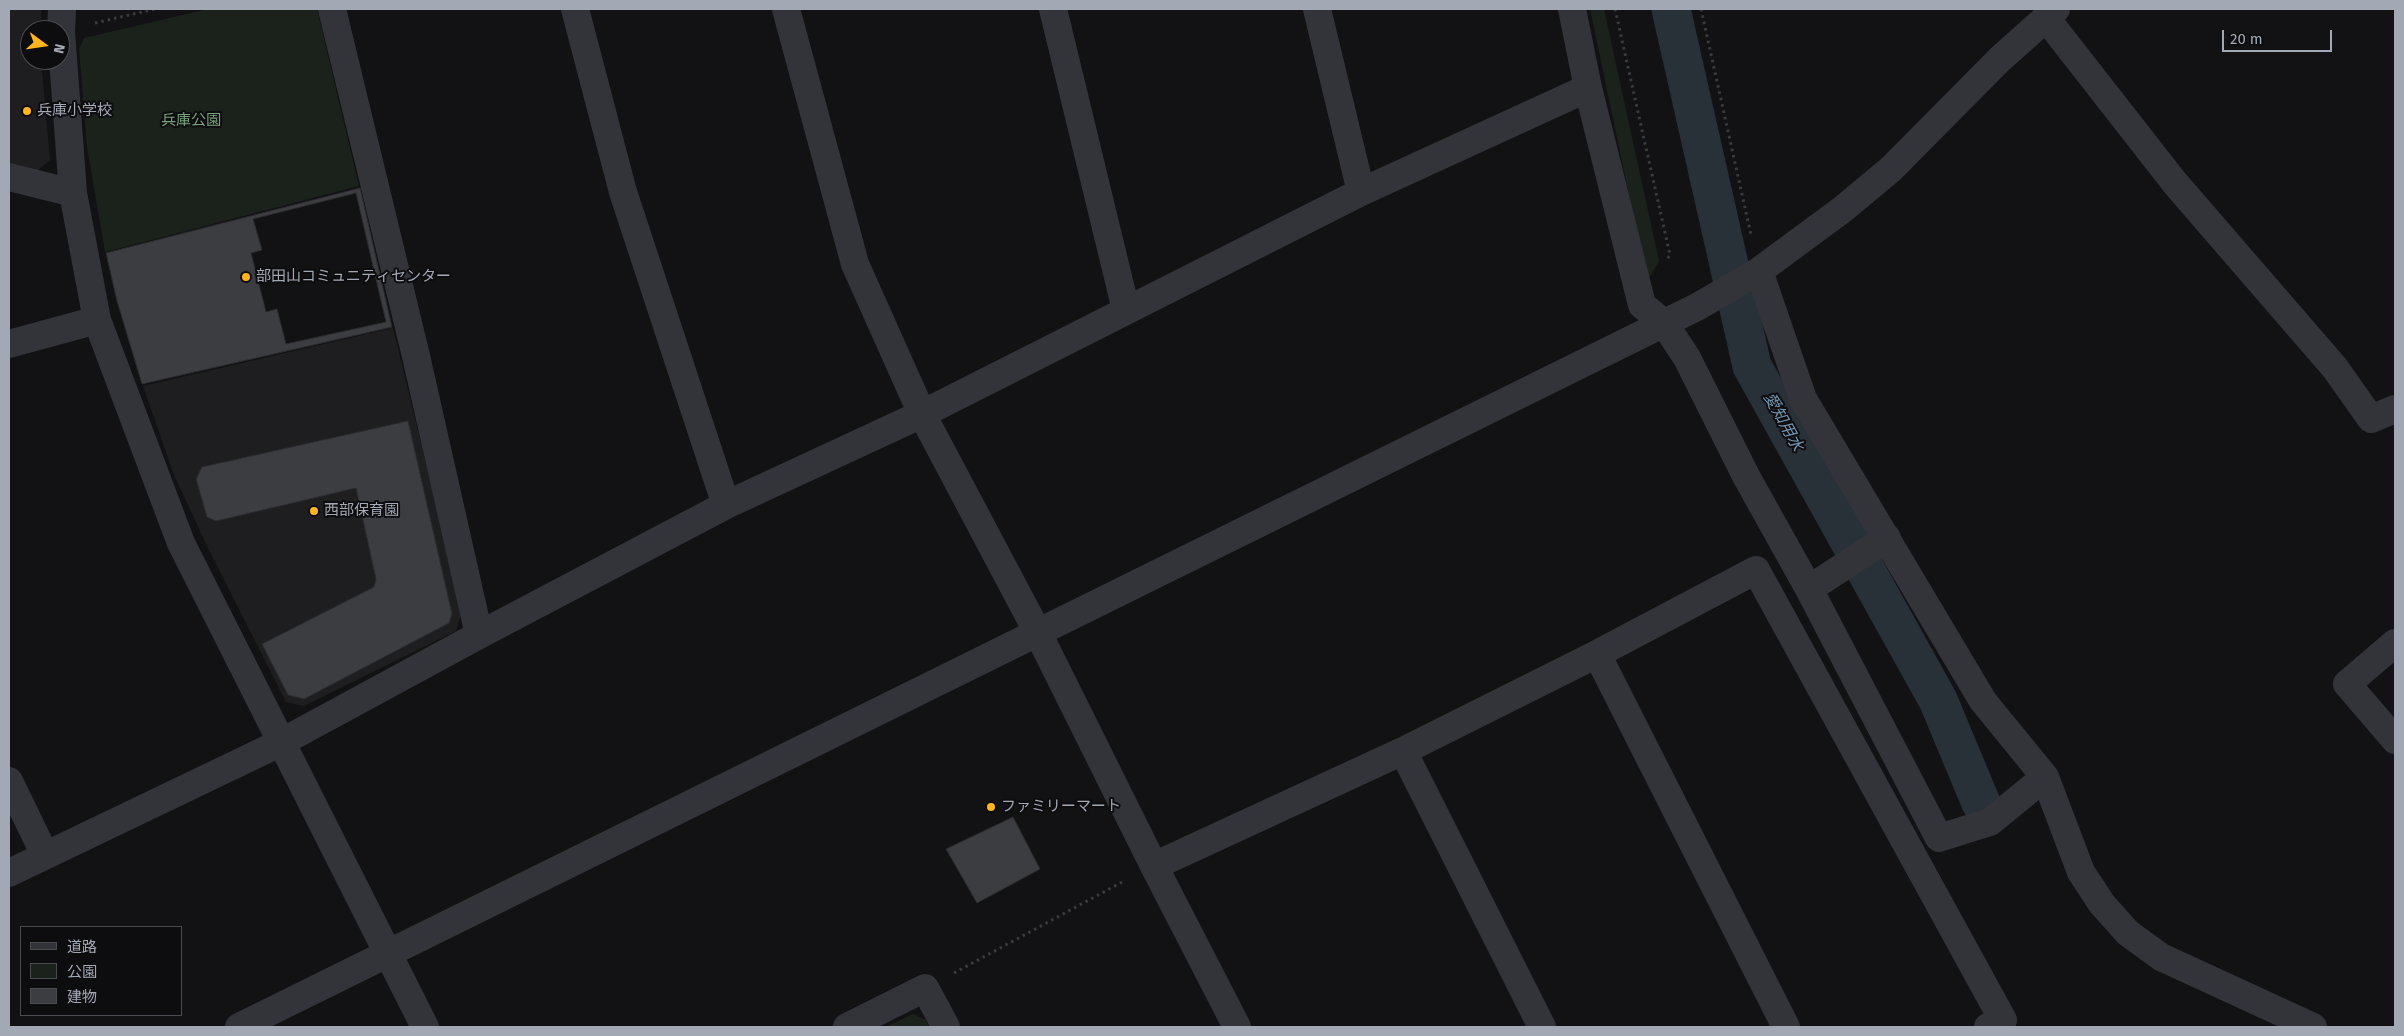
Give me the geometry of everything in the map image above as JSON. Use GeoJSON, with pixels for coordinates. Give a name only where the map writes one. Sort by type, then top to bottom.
{"type":"FeatureCollection","features":[{"type":"Feature","properties":{"kind":"street"},"geometry":{"type":"LineString","coordinates":[[332,9],[414,347],[479,635]]}},
{"type":"Feature","properties":{"kind":"street"},"geometry":{"type":"LineString","coordinates":[[575,9],[624,192],[726,506]]}},
{"type":"Feature","properties":{"kind":"street"},"geometry":{"type":"LineString","coordinates":[[786,9],[855,264],[922,414],[1038,633],[1154,866],[1237,1027]]}},
{"type":"Feature","properties":{"kind":"street"},"geometry":{"type":"LineString","coordinates":[[1054,9],[1126,310]]}},
{"type":"Feature","properties":{"kind":"street"},"geometry":{"type":"LineString","coordinates":[[1317,9],[1361,192]]}},
{"type":"Feature","properties":{"kind":"street"},"geometry":{"type":"LineString","coordinates":[[1572,9],[1588,88],[1642,305],[1664,323],[1687,358],[1746,476],[1809,589],[1939,838],[1990,822],[2045,777]]}},
{"type":"Feature","properties":{"kind":"street"},"geometry":{"type":"LineString","coordinates":[[238,1027],[1697,307],[1759,271],[1843,209],[1891,169],[2000,59],[2051,13],[2175,183],[2335,368],[2372,419],[2395,409]]}},
{"type":"Feature","properties":{"kind":"street"},"geometry":{"type":"LineString","coordinates":[[65,70],[73,194],[98,320],[181,543],[280,743],[389,952],[425,1027]]}},
{"type":"Feature","properties":{"kind":"street"},"geometry":{"type":"LineString","coordinates":[[9,873],[280,743],[479,635],[726,506],[922,414],[1361,192],[1588,88]]}},
{"type":"Feature","properties":{"kind":"street"},"geometry":{"type":"LineString","coordinates":[[9,177],[73,194]]}},
{"type":"Feature","properties":{"kind":"street"},"geometry":{"type":"LineString","coordinates":[[1759,271],[1803,399],[1983,701],[2045,777],[2081,872],[2102,904],[2128,933],[2161,957],[2313,1027]]}},
{"type":"Feature","properties":{"kind":"street"},"geometry":{"type":"LineString","coordinates":[[9,344],[98,320]]}},
{"type":"Feature","properties":{"kind":"street"},"geometry":{"type":"LineString","coordinates":[[1809,589],[1887,538]]}},
{"type":"Feature","properties":{"kind":"street"},"geometry":{"type":"LineString","coordinates":[[1154,866],[1403,751],[1597,654],[1756,570],[2003,1020],[1988,1027]]}},
{"type":"Feature","properties":{"kind":"street"},"geometry":{"type":"LineString","coordinates":[[2395,643],[2346,684],[2395,740]]}},
{"type":"Feature","properties":{"kind":"street"},"geometry":{"type":"LineString","coordinates":[[1597,654],[1786,1027]]}},
{"type":"Feature","properties":{"kind":"street"},"geometry":{"type":"LineString","coordinates":[[1403,751],[1542,1027]]}},
{"type":"Feature","properties":{"kind":"street"},"geometry":{"type":"LineString","coordinates":[[9,780],[45,855]]}},
{"type":"Feature","properties":{"kind":"street"},"geometry":{"type":"LineString","coordinates":[[847,1027],[925,988],[946,1027]]}},
{"type":"Feature","properties":{"kind":"path"},"geometry":{"type":"LineString","coordinates":[[62,20],[155,9]]}},
{"type":"Feature","properties":{"kind":"path"},"geometry":{"type":"LineString","coordinates":[[1615,9],[1670,254],[1642,305]]}},
{"type":"Feature","properties":{"kind":"path"},"geometry":{"type":"LineString","coordinates":[[1701,9],[1759,271]]}},
{"type":"Feature","properties":{"kind":"path"},"geometry":{"type":"LineString","coordinates":[[925,988],[1154,866]]}},
{"type":"Feature","properties":{"kind":"shaded area","name":"兵庫小学校"},"geometry":{"type":"Polygon","coordinates":[[[9,9],[41,9],[41,20],[20,20],[20,70],[42,70],[50,160],[36,172],[9,163],[9,9]]]}},
{"type":"Feature","properties":{"kind":"shaded area","name":"西部保育園"},"geometry":{"type":"Polygon","coordinates":[[[393,328],[462,611],[456,631],[304,706],[286,702],[207,546],[174,475],[143,386],[393,328]]]}},
{"type":"Feature","properties":{"kind":"green space","name":"兵庫公園"},"geometry":{"type":"Polygon","coordinates":[[[208,9],[317,9],[359,186],[105,252],[87,147],[79,49],[84,38],[208,9]]]}},
{"type":"Feature","properties":{"kind":"green space"},"geometry":{"type":"Polygon","coordinates":[[[1590,9],[1604,9],[1659,261],[1650,277],[1645,271],[1590,9]]]}},
{"type":"Feature","properties":{"kind":"green space"},"geometry":{"type":"Polygon","coordinates":[[[913,1014],[926,1020],[929,1027],[886,1027],[913,1014]]]}},
{"type":"Feature","properties":{"kind":"building","name":"部田山コミュニティセンター"},"geometry":{"type":"Polygon","coordinates":[[[360,188],[392,327],[142,384],[117,301],[106,253],[360,188]]]}},
{"type":"Feature","properties":{"kind":"building"},"geometry":{"type":"Polygon","coordinates":[[[356,193],[386,322],[286,344],[277,309],[266,312],[251,253],[262,250],[253,219],[356,193]]]}},
{"type":"Feature","properties":{"kind":"building"},"geometry":{"type":"Polygon","coordinates":[[[408,421],[452,614],[449,623],[304,699],[288,695],[262,644],[374,587],[376,579],[356,488],[216,521],[207,517],[196,479],[202,467],[408,421]]]}},
{"type":"Feature","properties":{"kind":"building"},"geometry":{"type":"Polygon","coordinates":[[[1013,817],[1040,869],[977,903],[946,849],[1013,817]]]}},
{"type":"Feature","properties":{"kind":"waterway","name":"愛知用水"},"geometry":{"type":"LineString","coordinates":[[1671,9],[1752,366],[1938,700],[1981,803]]}},
{"type":"Feature","properties":{"kind":"place","name":"兵庫小学校"},"geometry":{"type":"Point","coordinates":[27,111]}},
{"type":"Feature","properties":{"kind":"place","name":"部田山コミュニティセンター"},"geometry":{"type":"Point","coordinates":[246,277]}},
{"type":"Feature","properties":{"kind":"place","name":"西部保育園"},"geometry":{"type":"Point","coordinates":[314,511]}},
{"type":"Feature","properties":{"kind":"place","name":"ファミリーマート"},"geometry":{"type":"Point","coordinates":[991,807]}}]}
